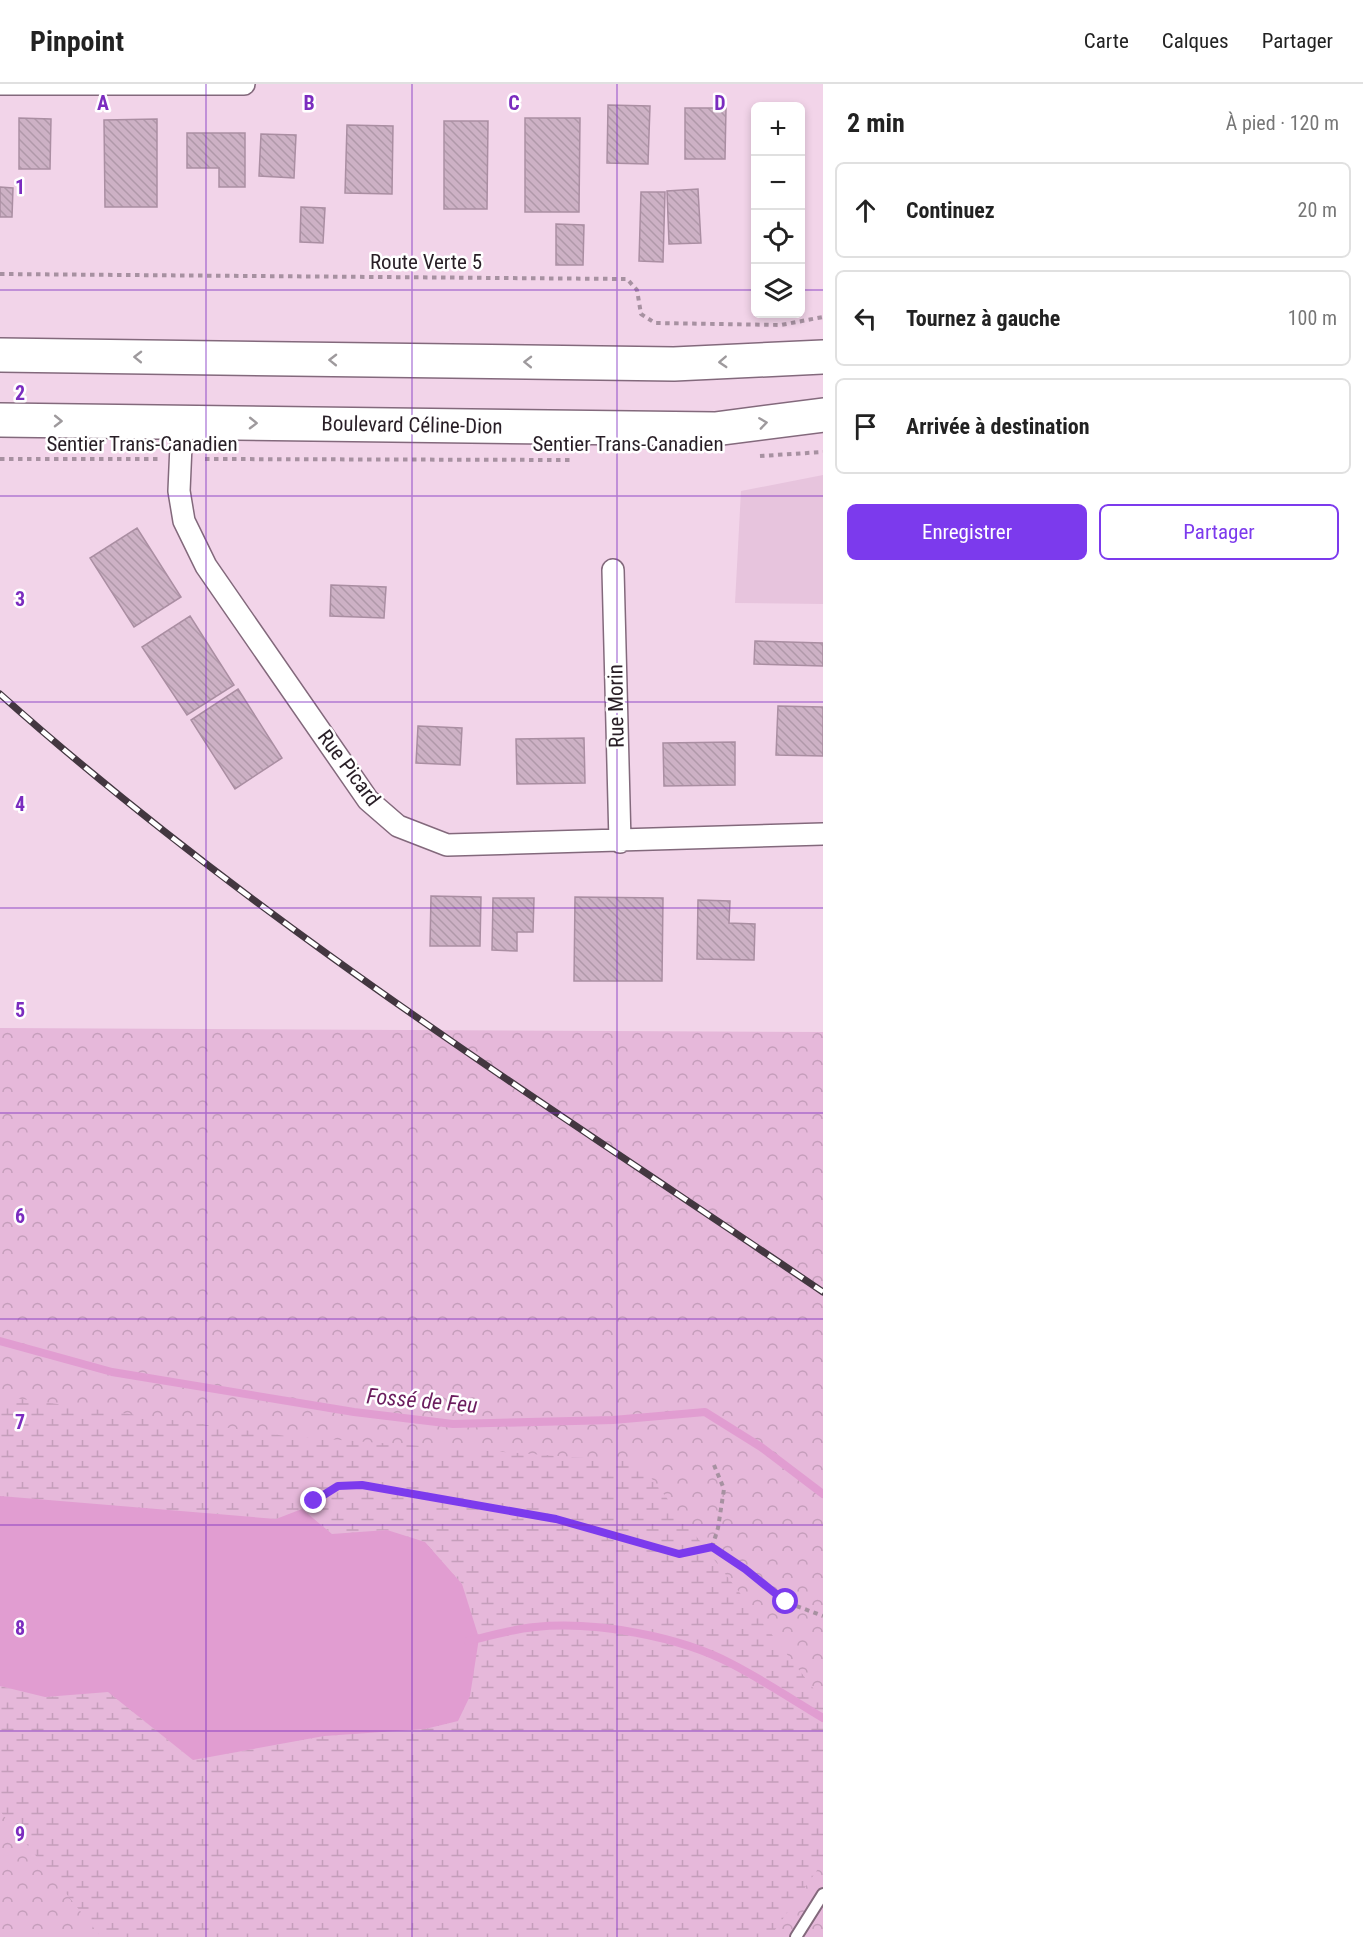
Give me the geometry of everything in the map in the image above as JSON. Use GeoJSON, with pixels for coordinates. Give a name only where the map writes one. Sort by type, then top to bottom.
{"type":"FeatureCollection","features":[{"type":"Feature","properties":{"kind":"main road"},"geometry":{"type":"LineString","coordinates":[[0,355],[674,364],[823,357]]}},
{"type":"Feature","properties":{"kind":"main road","name":"Boulevard Céline-Dion"},"geometry":{"type":"LineString","coordinates":[[0,420],[715,429],[823,415]]}},
{"type":"Feature","properties":{"kind":"street"},"geometry":{"type":"LineString","coordinates":[[0,84],[244,84]]}},
{"type":"Feature","properties":{"kind":"street","name":"Rue Picard"},"geometry":{"type":"LineString","coordinates":[[182,422],[179,491],[184,521],[206,566],[368,800],[398,826],[447,845],[620,842],[823,834]]}},
{"type":"Feature","properties":{"kind":"street","name":"Rue Morin"},"geometry":{"type":"LineString","coordinates":[[613,570],[620,842]]}},
{"type":"Feature","properties":{"kind":"lane"},"geometry":{"type":"LineString","coordinates":[[796,1937],[823,1894]]}},
{"type":"Feature","properties":{"kind":"path","name":"Route Verte 5"},"geometry":{"type":"LineString","coordinates":[[0,274],[627,279],[637,290],[641,314],[655,323],[781,325],[823,317]]}},
{"type":"Feature","properties":{"kind":"path"},"geometry":{"type":"LineString","coordinates":[[757,457],[823,452]]}},
{"type":"Feature","properties":{"kind":"path","name":"Sentier Trans-Canadien"},"geometry":{"type":"LineString","coordinates":[[0,459],[580,460]]}},
{"type":"Feature","properties":{"kind":"path"},"geometry":{"type":"LineString","coordinates":[[712,1547],[724,1489],[714,1465]]}},
{"type":"Feature","properties":{"kind":"path"},"geometry":{"type":"LineString","coordinates":[[314,1501],[338,1486],[362,1485],[556,1519],[679,1554],[712,1547],[745,1569],[786,1602],[823,1616]]}},
{"type":"Feature","properties":{"kind":"shaded area"},"geometry":{"type":"Polygon","coordinates":[[[823,475],[823,604],[735,603],[741,491],[823,475]]]}},
{"type":"Feature","properties":{"kind":"shaded area"},"geometry":{"type":"Polygon","coordinates":[[[0,1496],[276,1519],[302,1509],[332,1534],[387,1530],[425,1542],[462,1584],[479,1638],[470,1696],[458,1721],[425,1729],[324,1736],[193,1760],[108,1692],[45,1697],[0,1686],[0,1496]]]}},
{"type":"Feature","properties":{"kind":"green space"},"geometry":{"type":"Polygon","coordinates":[[[0,1028],[823,1032],[823,1937],[0,1937],[0,1028]]]}},
{"type":"Feature","properties":{"kind":"green space"},"geometry":{"type":"Polygon","coordinates":[[[0,1396],[286,1436],[639,1462],[823,1701],[823,1862],[770,1937],[101,1937],[0,1811],[0,1686],[45,1697],[108,1692],[193,1760],[324,1736],[425,1729],[458,1721],[479,1638],[462,1584],[425,1542],[387,1530],[332,1534],[302,1509],[276,1519],[0,1496],[0,1396]]]}},
{"type":"Feature","properties":{"kind":"building"},"geometry":{"type":"Polygon","coordinates":[[[608,105],[650,106],[648,164],[607,163],[608,105]]]}},
{"type":"Feature","properties":{"kind":"building"},"geometry":{"type":"Polygon","coordinates":[[[685,108],[726,108],[725,159],[685,159],[685,108]]]}},
{"type":"Feature","properties":{"kind":"building"},"geometry":{"type":"Polygon","coordinates":[[[19,118],[51,119],[50,169],[19,169],[19,118]]]}},
{"type":"Feature","properties":{"kind":"building"},"geometry":{"type":"Polygon","coordinates":[[[525,118],[580,118],[579,212],[525,212],[525,118]]]}},
{"type":"Feature","properties":{"kind":"building"},"geometry":{"type":"Polygon","coordinates":[[[157,119],[157,207],[105,207],[104,120],[157,119]]]}},
{"type":"Feature","properties":{"kind":"building"},"geometry":{"type":"Polygon","coordinates":[[[444,121],[488,121],[487,209],[444,209],[444,121]]]}},
{"type":"Feature","properties":{"kind":"building"},"geometry":{"type":"Polygon","coordinates":[[[347,125],[393,126],[392,194],[345,193],[347,125]]]}},
{"type":"Feature","properties":{"kind":"building"},"geometry":{"type":"Polygon","coordinates":[[[187,133],[245,133],[245,187],[219,187],[219,168],[187,168],[187,133]]]}},
{"type":"Feature","properties":{"kind":"building"},"geometry":{"type":"Polygon","coordinates":[[[261,134],[296,135],[294,178],[259,176],[261,134]]]}},
{"type":"Feature","properties":{"kind":"building"},"geometry":{"type":"Polygon","coordinates":[[[0,187],[13,188],[12,217],[0,217],[0,187]]]}},
{"type":"Feature","properties":{"kind":"building"},"geometry":{"type":"Polygon","coordinates":[[[698,189],[701,243],[669,244],[667,191],[698,189]]]}},
{"type":"Feature","properties":{"kind":"building"},"geometry":{"type":"Polygon","coordinates":[[[641,192],[665,192],[663,262],[639,261],[641,192]]]}},
{"type":"Feature","properties":{"kind":"building"},"geometry":{"type":"Polygon","coordinates":[[[301,207],[325,208],[323,243],[300,242],[301,207]]]}},
{"type":"Feature","properties":{"kind":"building"},"geometry":{"type":"Polygon","coordinates":[[[556,224],[584,225],[583,265],[556,265],[556,224]]]}},
{"type":"Feature","properties":{"kind":"building"},"geometry":{"type":"Polygon","coordinates":[[[137,528],[181,597],[134,627],[90,558],[137,528]]]}},
{"type":"Feature","properties":{"kind":"building"},"geometry":{"type":"Polygon","coordinates":[[[331,585],[386,587],[384,618],[330,616],[331,585]]]}},
{"type":"Feature","properties":{"kind":"building"},"geometry":{"type":"Polygon","coordinates":[[[190,616],[234,685],[187,715],[142,647],[190,616]]]}},
{"type":"Feature","properties":{"kind":"building"},"geometry":{"type":"Polygon","coordinates":[[[755,641],[823,643],[823,666],[754,664],[755,641]]]}},
{"type":"Feature","properties":{"kind":"building"},"geometry":{"type":"Polygon","coordinates":[[[238,689],[282,758],[235,789],[191,720],[238,689]]]}},
{"type":"Feature","properties":{"kind":"building"},"geometry":{"type":"Polygon","coordinates":[[[778,706],[823,707],[823,756],[776,755],[778,706]]]}},
{"type":"Feature","properties":{"kind":"building"},"geometry":{"type":"Polygon","coordinates":[[[418,726],[462,728],[460,765],[416,763],[418,726]]]}},
{"type":"Feature","properties":{"kind":"building"},"geometry":{"type":"Polygon","coordinates":[[[584,738],[585,783],[517,784],[516,739],[584,738]]]}},
{"type":"Feature","properties":{"kind":"building"},"geometry":{"type":"Polygon","coordinates":[[[735,742],[735,785],[664,786],[663,743],[735,742]]]}},
{"type":"Feature","properties":{"kind":"building"},"geometry":{"type":"Polygon","coordinates":[[[431,896],[481,897],[480,946],[430,946],[431,896]]]}},
{"type":"Feature","properties":{"kind":"building"},"geometry":{"type":"Polygon","coordinates":[[[575,897],[663,898],[662,981],[574,981],[575,897]]]}},
{"type":"Feature","properties":{"kind":"building"},"geometry":{"type":"Polygon","coordinates":[[[493,898],[534,898],[533,932],[517,932],[517,951],[492,950],[493,898]]]}},
{"type":"Feature","properties":{"kind":"building"},"geometry":{"type":"Polygon","coordinates":[[[698,900],[730,901],[729,923],[755,924],[754,960],[697,959],[698,900]]]}},
{"type":"Feature","properties":{"kind":"waterway","name":"Fossé de Feu"},"geometry":{"type":"LineString","coordinates":[[0,1341],[112,1372],[354,1412],[453,1424],[613,1420],[705,1412],[761,1447],[823,1494]]}},
{"type":"Feature","properties":{"kind":"waterway"},"geometry":{"type":"LineString","coordinates":[[468,1641],[518,1629],[559,1626],[610,1629],[662,1638],[711,1654],[732,1664],[823,1718]]}},
{"type":"Feature","properties":{"kind":"railway"},"geometry":{"type":"LineString","coordinates":[[0,694],[97,777],[196,856],[298,932],[506,1079],[823,1292]]}},
{"type":"Feature","properties":{"kind":"route"},"geometry":{"type":"LineString","coordinates":[[314,1501],[338,1486],[362,1485],[556,1519],[679,1554],[712,1547],[725,1554],[786,1602]]}}]}
